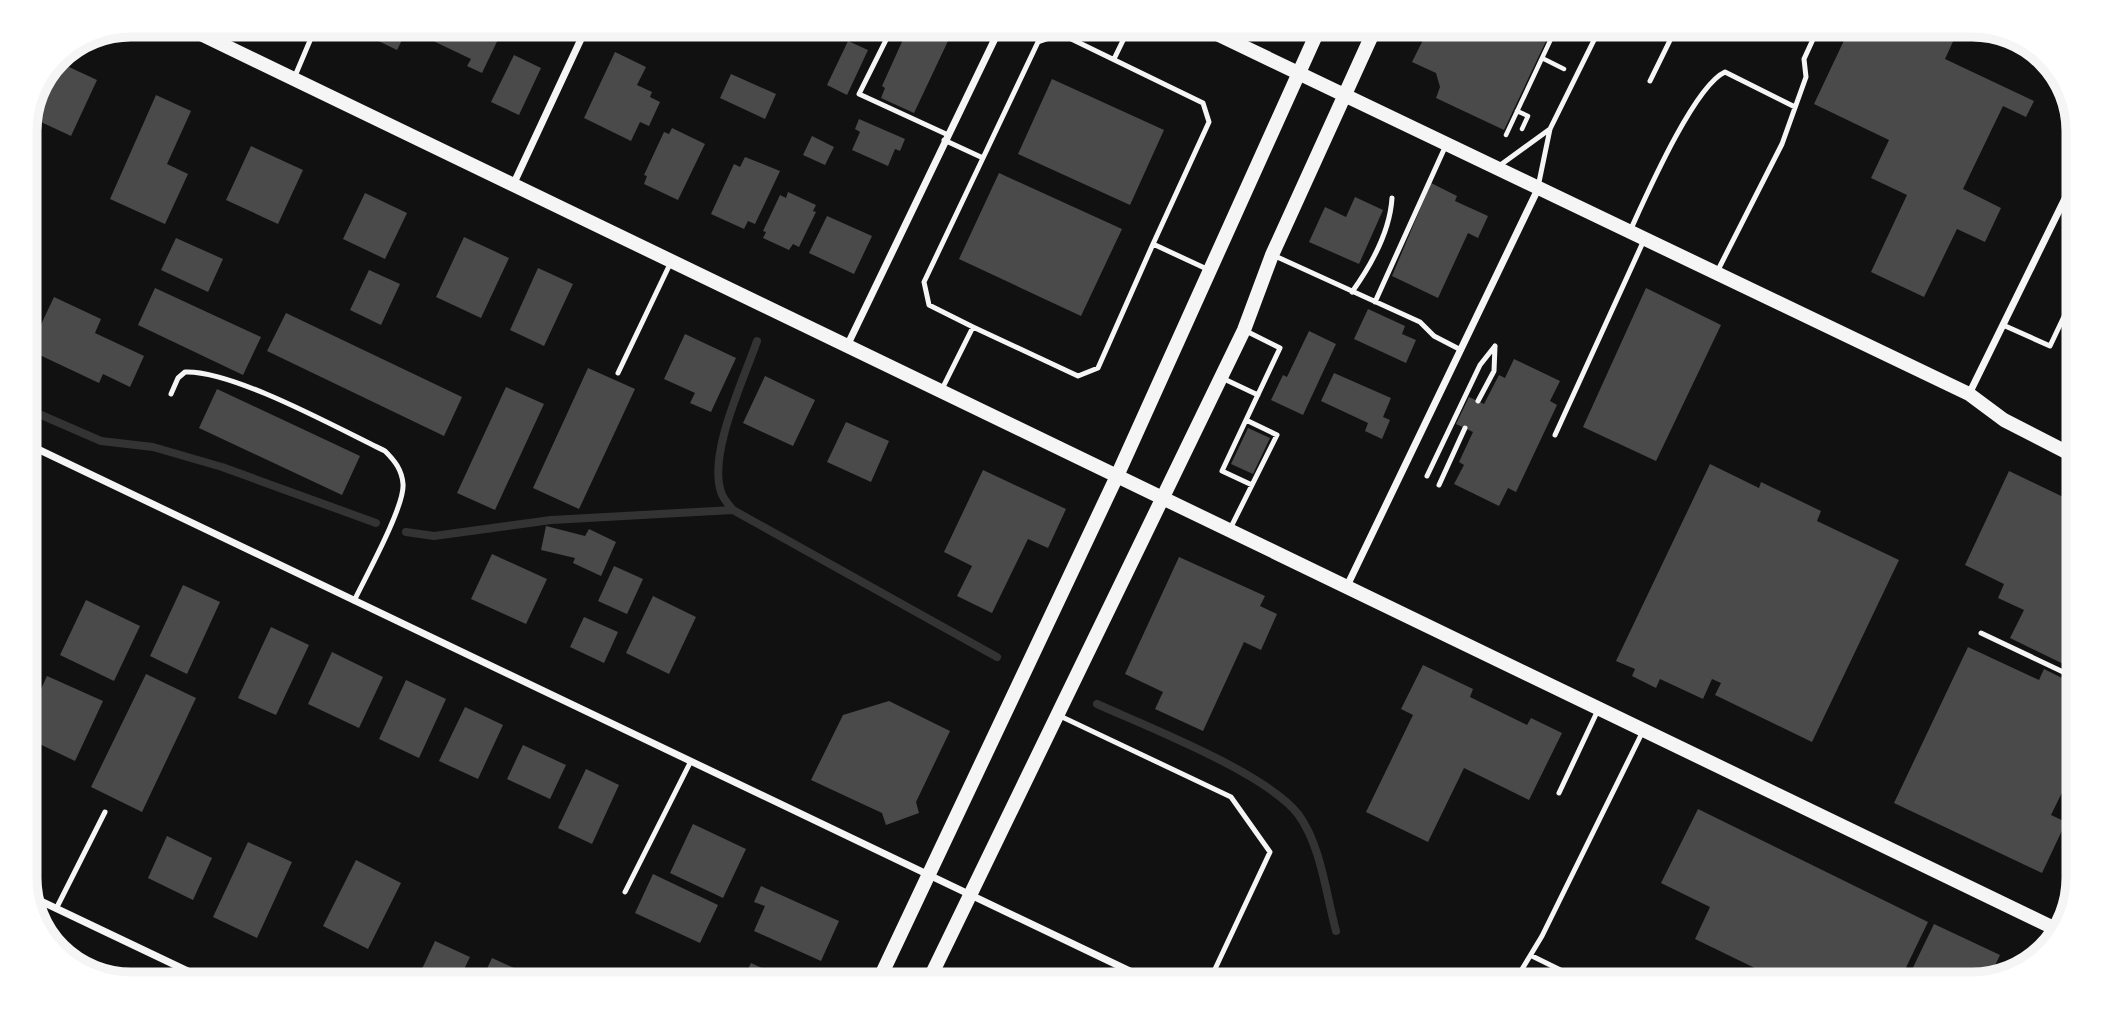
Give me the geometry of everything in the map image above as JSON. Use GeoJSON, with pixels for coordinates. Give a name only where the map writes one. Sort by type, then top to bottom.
{"type":"FeatureCollection","features":[{"type":"Feature","properties":{"kind":"main road"},"geometry":{"type":"LineString","coordinates":[[207,37],[1230,529],[2050,930]]}},
{"type":"Feature","properties":{"kind":"main road"},"geometry":{"type":"LineString","coordinates":[[1223,37],[1969,394],[2004,420],[2066,452]]}},
{"type":"Feature","properties":{"kind":"main road"},"geometry":{"type":"LineString","coordinates":[[883,972],[1014,689],[1117,476],[1315,37]]}},
{"type":"Feature","properties":{"kind":"main road"},"geometry":{"type":"LineString","coordinates":[[933,972],[1222,378],[1244,330],[1272,255],[1342,95],[1371,37]]}},
{"type":"Feature","properties":{"kind":"street"},"geometry":{"type":"LineString","coordinates":[[513,185],[582,37]]}},
{"type":"Feature","properties":{"kind":"street"},"geometry":{"type":"LineString","coordinates":[[847,346],[945,137],[995,37]]}},
{"type":"Feature","properties":{"kind":"street"},"geometry":{"type":"LineString","coordinates":[[1347,586],[1538,188]]}},
{"type":"Feature","properties":{"kind":"street"},"geometry":{"type":"LineString","coordinates":[[1969,394],[2066,196]]}},
{"type":"Feature","properties":{"kind":"street"},"geometry":{"type":"LineString","coordinates":[[37,449],[1130,972]]}},
{"type":"Feature","properties":{"kind":"street"},"geometry":{"type":"LineString","coordinates":[[40,901],[188,972]]}},
{"type":"Feature","properties":{"kind":"lane"},"geometry":{"type":"LineString","coordinates":[[294,79],[312,37]]}},
{"type":"Feature","properties":{"kind":"lane"},"geometry":{"type":"LineString","coordinates":[[888,37],[859,94],[983,158]]}},
{"type":"Feature","properties":{"kind":"lane"},"geometry":{"type":"LineString","coordinates":[[1052,37],[1038,42],[925,282],[929,305],[1078,376],[1098,368],[1209,122],[1203,103],[1067,37]]}},
{"type":"Feature","properties":{"kind":"lane"},"geometry":{"type":"LineString","coordinates":[[1114,59],[1125,37]]}},
{"type":"Feature","properties":{"kind":"lane"},"geometry":{"type":"LineString","coordinates":[[1538,188],[1550,129],[1596,37]]}},
{"type":"Feature","properties":{"kind":"lane"},"geometry":{"type":"LineString","coordinates":[[1650,80],[1672,37]]}},
{"type":"Feature","properties":{"kind":"lane"},"geometry":{"type":"LineString","coordinates":[[1716,274],[1782,144],[1806,77],[1804,60],[1814,37]]}},
{"type":"Feature","properties":{"kind":"lane"},"geometry":{"type":"LineString","coordinates":[[1630,232],[1693,107],[1713,77],[1726,72],[1795,107]]}},
{"type":"Feature","properties":{"kind":"lane"},"geometry":{"type":"LineString","coordinates":[[1496,168],[1550,129]]}},
{"type":"Feature","properties":{"kind":"lane"},"geometry":{"type":"LineString","coordinates":[[1375,302],[1446,145]]}},
{"type":"Feature","properties":{"kind":"lane"},"geometry":{"type":"LineString","coordinates":[[1352,292],[1365,274],[1391,219],[1392,198]]}},
{"type":"Feature","properties":{"kind":"lane"},"geometry":{"type":"LineString","coordinates":[[1555,435],[1644,239]]}},
{"type":"Feature","properties":{"kind":"lane"},"geometry":{"type":"LineString","coordinates":[[1153,244],[1210,270]]}},
{"type":"Feature","properties":{"kind":"lane"},"geometry":{"type":"LineString","coordinates":[[1272,255],[1420,322],[1434,336],[1461,350]]}},
{"type":"Feature","properties":{"kind":"lane"},"geometry":{"type":"LineString","coordinates":[[618,373],[671,261]]}},
{"type":"Feature","properties":{"kind":"lane"},"geometry":{"type":"LineString","coordinates":[[2003,325],[2050,346],[2066,312]]}},
{"type":"Feature","properties":{"kind":"lane"},"geometry":{"type":"LineString","coordinates":[[941,391],[973,327]]}},
{"type":"Feature","properties":{"kind":"lane"},"geometry":{"type":"LineString","coordinates":[[1244,330],[1280,348],[1222,471],[1252,485]]}},
{"type":"Feature","properties":{"kind":"lane"},"geometry":{"type":"LineString","coordinates":[[1427,476],[1480,365],[1495,346],[1494,371],[1478,401]]}},
{"type":"Feature","properties":{"kind":"lane"},"geometry":{"type":"LineString","coordinates":[[171,394],[178,379],[185,372],[196,371],[258,391],[386,451],[398,465],[404,486],[398,510],[354,601]]}},
{"type":"Feature","properties":{"kind":"lane"},"geometry":{"type":"LineString","coordinates":[[1222,378],[1258,395]]}},
{"type":"Feature","properties":{"kind":"lane"},"geometry":{"type":"LineString","coordinates":[[1230,529],[1277,435],[1246,420]]}},
{"type":"Feature","properties":{"kind":"lane"},"geometry":{"type":"LineString","coordinates":[[1438,485],[1465,428]]}},
{"type":"Feature","properties":{"kind":"lane"},"geometry":{"type":"LineString","coordinates":[[1981,633],[2066,673]]}},
{"type":"Feature","properties":{"kind":"lane"},"geometry":{"type":"LineString","coordinates":[[1559,793],[1599,708]]}},
{"type":"Feature","properties":{"kind":"lane"},"geometry":{"type":"LineString","coordinates":[[1059,716],[1231,797],[1270,852],[1215,972]]}},
{"type":"Feature","properties":{"kind":"lane"},"geometry":{"type":"LineString","coordinates":[[1521,972],[1643,730]]}},
{"type":"Feature","properties":{"kind":"lane"},"geometry":{"type":"LineString","coordinates":[[625,892],[690,763]]}},
{"type":"Feature","properties":{"kind":"lane"},"geometry":{"type":"LineString","coordinates":[[56,909],[105,812]]}},
{"type":"Feature","properties":{"kind":"lane"},"geometry":{"type":"LineString","coordinates":[[1531,956],[1561,971]]}},
{"type":"Feature","properties":{"kind":"lane"},"geometry":{"type":"LineString","coordinates":[[176,972],[178,967]]}},
{"type":"Feature","properties":{"kind":"path"},"geometry":{"type":"LineString","coordinates":[[1506,135],[1552,37]]}},
{"type":"Feature","properties":{"kind":"path"},"geometry":{"type":"LineString","coordinates":[[1542,58],[1577,75]]}},
{"type":"Feature","properties":{"kind":"path"},"geometry":{"type":"LineString","coordinates":[[1517,111],[1528,116]]}},
{"type":"Feature","properties":{"kind":"building"},"geometry":{"type":"Polygon","coordinates":[[[370,37],[404,37],[397,50],[370,37]]]}},
{"type":"Feature","properties":{"kind":"building"},"geometry":{"type":"Polygon","coordinates":[[[499,37],[482,73],[467,66],[471,59],[427,38],[499,37]]]}},
{"type":"Feature","properties":{"kind":"building"},"geometry":{"type":"Polygon","coordinates":[[[904,37],[950,37],[914,113],[881,98],[885,88],[882,86],[904,37]]]}},
{"type":"Feature","properties":{"kind":"building"},"geometry":{"type":"Polygon","coordinates":[[[1422,37],[1538,37],[1546,41],[1504,130],[1436,98],[1440,87],[1436,73],[1412,62],[1423,40],[1422,37]]]}},
{"type":"Feature","properties":{"kind":"building"},"geometry":{"type":"Polygon","coordinates":[[[1846,37],[1867,40],[1868,37],[1955,37],[1945,59],[2034,101],[2026,117],[2003,106],[1963,189],[2001,208],[1985,242],[1957,229],[1924,297],[1871,272],[1907,195],[1871,178],[1889,140],[1814,104],[1846,37]]]}},
{"type":"Feature","properties":{"kind":"building"},"geometry":{"type":"Polygon","coordinates":[[[848,41],[868,50],[847,95],[827,85],[848,41]]]}},
{"type":"Feature","properties":{"kind":"building"},"geometry":{"type":"Polygon","coordinates":[[[615,52],[646,67],[637,85],[652,92],[650,97],[660,102],[649,126],[640,122],[631,141],[584,118],[615,52]]]}},
{"type":"Feature","properties":{"kind":"building"},"geometry":{"type":"Polygon","coordinates":[[[514,55],[541,68],[519,115],[491,102],[514,55]]]}},
{"type":"Feature","properties":{"kind":"building"},"geometry":{"type":"Polygon","coordinates":[[[64,64],[97,80],[71,136],[38,120],[44,94],[64,64]]]}},
{"type":"Feature","properties":{"kind":"building"},"geometry":{"type":"Polygon","coordinates":[[[731,74],[776,94],[765,119],[720,98],[731,74]]]}},
{"type":"Feature","properties":{"kind":"building"},"geometry":{"type":"Polygon","coordinates":[[[1052,79],[1164,130],[1130,205],[1018,154],[1052,79]]]}},
{"type":"Feature","properties":{"kind":"building"},"geometry":{"type":"Polygon","coordinates":[[[156,95],[191,111],[167,164],[188,174],[165,224],[110,199],[156,95]]]}},
{"type":"Feature","properties":{"kind":"building"},"geometry":{"type":"Polygon","coordinates":[[[859,119],[905,139],[900,151],[895,149],[888,166],[852,150],[860,132],[855,129],[859,119]]]}},
{"type":"Feature","properties":{"kind":"building"},"geometry":{"type":"Polygon","coordinates":[[[672,128],[705,144],[678,200],[644,184],[647,176],[644,175],[664,132],[669,134],[672,128]]]}},
{"type":"Feature","properties":{"kind":"building"},"geometry":{"type":"Polygon","coordinates":[[[812,136],[834,147],[825,165],[803,155],[812,136]]]}},
{"type":"Feature","properties":{"kind":"building"},"geometry":{"type":"Polygon","coordinates":[[[251,146],[303,170],[278,224],[226,200],[251,146]]]}},
{"type":"Feature","properties":{"kind":"building"},"geometry":{"type":"Polygon","coordinates":[[[745,157],[780,171],[755,224],[748,221],[744,229],[711,214],[734,164],[740,167],[745,157]]]}},
{"type":"Feature","properties":{"kind":"building"},"geometry":{"type":"Polygon","coordinates":[[[999,173],[1122,229],[1081,316],[959,259],[999,173]]]}},
{"type":"Feature","properties":{"kind":"building"},"geometry":{"type":"Polygon","coordinates":[[[1431,183],[1457,196],[1455,201],[1488,216],[1478,238],[1468,233],[1438,298],[1392,276],[1431,183]]]}},
{"type":"Feature","properties":{"kind":"building"},"geometry":{"type":"Polygon","coordinates":[[[788,192],[816,205],[813,211],[816,212],[799,247],[793,244],[789,250],[763,238],[766,232],[763,231],[780,195],[786,198],[788,192]]]}},
{"type":"Feature","properties":{"kind":"building"},"geometry":{"type":"Polygon","coordinates":[[[365,193],[407,213],[385,259],[343,239],[365,193]]]}},
{"type":"Feature","properties":{"kind":"building"},"geometry":{"type":"Polygon","coordinates":[[[1355,197],[1383,210],[1359,264],[1309,242],[1325,207],[1346,217],[1355,197]]]}},
{"type":"Feature","properties":{"kind":"building"},"geometry":{"type":"Polygon","coordinates":[[[827,216],[872,236],[854,274],[809,253],[827,216]]]}},
{"type":"Feature","properties":{"kind":"building"},"geometry":{"type":"Polygon","coordinates":[[[464,237],[509,258],[481,318],[436,297],[464,237]]]}},
{"type":"Feature","properties":{"kind":"building"},"geometry":{"type":"Polygon","coordinates":[[[176,238],[223,259],[208,292],[161,270],[176,238]]]}},
{"type":"Feature","properties":{"kind":"building"},"geometry":{"type":"Polygon","coordinates":[[[538,268],[573,284],[544,346],[510,330],[538,268]]]}},
{"type":"Feature","properties":{"kind":"building"},"geometry":{"type":"Polygon","coordinates":[[[369,270],[400,284],[381,325],[350,310],[369,270]]]}},
{"type":"Feature","properties":{"kind":"building"},"geometry":{"type":"Polygon","coordinates":[[[155,288],[261,337],[243,375],[138,325],[155,288]]]}},
{"type":"Feature","properties":{"kind":"building"},"geometry":{"type":"Polygon","coordinates":[[[1646,288],[1721,325],[1656,461],[1583,427],[1646,288]]]}},
{"type":"Feature","properties":{"kind":"building"},"geometry":{"type":"Polygon","coordinates":[[[54,297],[101,319],[95,333],[144,356],[130,387],[103,374],[99,383],[37,354],[37,333],[54,297]]]}},
{"type":"Feature","properties":{"kind":"building"},"geometry":{"type":"Polygon","coordinates":[[[1368,309],[1405,326],[1402,334],[1416,340],[1406,363],[1354,339],[1368,309]]]}},
{"type":"Feature","properties":{"kind":"building"},"geometry":{"type":"Polygon","coordinates":[[[286,313],[462,397],[444,436],[267,351],[286,313]]]}},
{"type":"Feature","properties":{"kind":"building"},"geometry":{"type":"Polygon","coordinates":[[[1309,331],[1336,344],[1303,415],[1271,400],[1283,375],[1287,377],[1309,331]]]}},
{"type":"Feature","properties":{"kind":"building"},"geometry":{"type":"Polygon","coordinates":[[[685,334],[736,358],[711,412],[690,403],[695,393],[664,379],[685,334]]]}},
{"type":"Feature","properties":{"kind":"building"},"geometry":{"type":"Polygon","coordinates":[[[1514,359],[1560,381],[1550,401],[1557,405],[1516,492],[1508,488],[1499,506],[1454,484],[1464,465],[1459,462],[1473,432],[1456,424],[1469,397],[1484,404],[1499,375],[1505,378],[1514,359]]]}},
{"type":"Feature","properties":{"kind":"building"},"geometry":{"type":"Polygon","coordinates":[[[588,368],[635,389],[579,509],[533,488],[588,368]]]}},
{"type":"Feature","properties":{"kind":"building"},"geometry":{"type":"Polygon","coordinates":[[[1334,373],[1391,398],[1383,417],[1390,420],[1382,439],[1365,431],[1368,423],[1321,401],[1334,373]]]}},
{"type":"Feature","properties":{"kind":"building"},"geometry":{"type":"Polygon","coordinates":[[[765,376],[815,400],[793,446],[743,423],[765,376]]]}},
{"type":"Feature","properties":{"kind":"building"},"geometry":{"type":"Polygon","coordinates":[[[506,387],[544,404],[495,510],[457,493],[506,387]]]}},
{"type":"Feature","properties":{"kind":"building"},"geometry":{"type":"Polygon","coordinates":[[[217,389],[360,456],[342,495],[199,428],[217,389]]]}},
{"type":"Feature","properties":{"kind":"building"},"geometry":{"type":"Polygon","coordinates":[[[846,422],[889,441],[871,482],[827,462],[846,422]]]}},
{"type":"Feature","properties":{"kind":"building"},"geometry":{"type":"Polygon","coordinates":[[[1248,428],[1270,438],[1253,474],[1231,464],[1248,428]]]}},
{"type":"Feature","properties":{"kind":"building"},"geometry":{"type":"Polygon","coordinates":[[[1710,464],[1759,488],[1761,482],[1821,511],[1817,521],[1899,560],[1812,742],[1715,695],[1721,683],[1712,679],[1703,699],[1660,679],[1656,688],[1632,676],[1635,669],[1616,661],[1710,464]]]}},
{"type":"Feature","properties":{"kind":"building"},"geometry":{"type":"Polygon","coordinates":[[[983,470],[1066,509],[1048,548],[1028,539],[992,613],[957,596],[972,566],[944,552],[983,470]]]}},
{"type":"Feature","properties":{"kind":"building"},"geometry":{"type":"Polygon","coordinates":[[[2009,471],[2066,498],[2066,665],[2010,638],[2024,610],[1998,598],[2004,584],[1965,565],[2009,471]]]}},
{"type":"Feature","properties":{"kind":"building"},"geometry":{"type":"Polygon","coordinates":[[[546,526],[585,536],[589,529],[616,542],[601,576],[573,563],[575,558],[541,550],[546,526]]]}},
{"type":"Feature","properties":{"kind":"building"},"geometry":{"type":"Polygon","coordinates":[[[492,554],[547,579],[526,624],[471,599],[492,554]]]}},
{"type":"Feature","properties":{"kind":"building"},"geometry":{"type":"Polygon","coordinates":[[[1179,557],[1265,596],[1260,606],[1277,614],[1261,650],[1244,642],[1203,731],[1155,709],[1163,692],[1125,674],[1179,557]]]}},
{"type":"Feature","properties":{"kind":"building"},"geometry":{"type":"Polygon","coordinates":[[[614,566],[643,579],[627,614],[598,601],[614,566]]]}},
{"type":"Feature","properties":{"kind":"building"},"geometry":{"type":"Polygon","coordinates":[[[183,585],[220,602],[187,674],[150,656],[183,585]]]}},
{"type":"Feature","properties":{"kind":"building"},"geometry":{"type":"Polygon","coordinates":[[[653,596],[696,617],[669,674],[626,653],[653,596]]]}},
{"type":"Feature","properties":{"kind":"building"},"geometry":{"type":"Polygon","coordinates":[[[86,600],[140,626],[114,681],[60,655],[86,600]]]}},
{"type":"Feature","properties":{"kind":"building"},"geometry":{"type":"Polygon","coordinates":[[[584,617],[618,632],[604,663],[570,647],[584,617]]]}},
{"type":"Feature","properties":{"kind":"building"},"geometry":{"type":"Polygon","coordinates":[[[271,627],[309,645],[276,715],[238,698],[271,627]]]}},
{"type":"Feature","properties":{"kind":"building"},"geometry":{"type":"Polygon","coordinates":[[[1968,647],[2039,680],[2044,669],[2066,680],[2066,784],[2051,815],[2066,822],[2042,873],[1894,803],[1968,647]]]}},
{"type":"Feature","properties":{"kind":"building"},"geometry":{"type":"Polygon","coordinates":[[[332,652],[383,677],[359,728],[308,704],[332,652]]]}},
{"type":"Feature","properties":{"kind":"building"},"geometry":{"type":"Polygon","coordinates":[[[1423,665],[1473,689],[1470,697],[1527,725],[1531,718],[1562,733],[1529,800],[1464,768],[1428,842],[1366,812],[1413,715],[1401,709],[1423,665]]]}},
{"type":"Feature","properties":{"kind":"building"},"geometry":{"type":"Polygon","coordinates":[[[146,674],[196,698],[142,812],[91,787],[146,674]]]}},
{"type":"Feature","properties":{"kind":"building"},"geometry":{"type":"Polygon","coordinates":[[[47,676],[103,701],[75,761],[37,743],[37,698],[47,676]]]}},
{"type":"Feature","properties":{"kind":"building"},"geometry":{"type":"Polygon","coordinates":[[[406,680],[446,699],[419,758],[379,739],[406,680]]]}},
{"type":"Feature","properties":{"kind":"building"},"geometry":{"type":"Polygon","coordinates":[[[889,701],[950,731],[916,802],[919,813],[886,825],[882,813],[811,780],[843,715],[889,701]]]}},
{"type":"Feature","properties":{"kind":"building"},"geometry":{"type":"Polygon","coordinates":[[[465,707],[503,725],[478,779],[439,761],[465,707]]]}},
{"type":"Feature","properties":{"kind":"building"},"geometry":{"type":"Polygon","coordinates":[[[523,745],[566,765],[550,799],[507,779],[523,745]]]}},
{"type":"Feature","properties":{"kind":"building"},"geometry":{"type":"Polygon","coordinates":[[[586,769],[619,785],[592,844],[558,828],[586,769]]]}},
{"type":"Feature","properties":{"kind":"building"},"geometry":{"type":"Polygon","coordinates":[[[1698,809],[1928,922],[1904,972],[1763,972],[1695,939],[1710,907],[1661,883],[1698,809]]]}},
{"type":"Feature","properties":{"kind":"building"},"geometry":{"type":"Polygon","coordinates":[[[693,824],[746,849],[723,898],[670,873],[693,824]]]}},
{"type":"Feature","properties":{"kind":"building"},"geometry":{"type":"Polygon","coordinates":[[[167,836],[212,858],[193,900],[148,878],[167,836]]]}},
{"type":"Feature","properties":{"kind":"building"},"geometry":{"type":"Polygon","coordinates":[[[248,842],[292,862],[257,938],[213,917],[248,842]]]}},
{"type":"Feature","properties":{"kind":"building"},"geometry":{"type":"Polygon","coordinates":[[[356,860],[401,883],[368,949],[323,926],[356,860]]]}},
{"type":"Feature","properties":{"kind":"building"},"geometry":{"type":"Polygon","coordinates":[[[653,874],[718,905],[700,943],[635,913],[653,874]]]}},
{"type":"Feature","properties":{"kind":"building"},"geometry":{"type":"Polygon","coordinates":[[[761,886],[839,921],[821,961],[754,931],[765,906],[754,902],[761,886]]]}},
{"type":"Feature","properties":{"kind":"building"},"geometry":{"type":"Polygon","coordinates":[[[1934,924],[2000,955],[1993,970],[1911,972],[1934,924]]]}},
{"type":"Feature","properties":{"kind":"building"},"geometry":{"type":"Polygon","coordinates":[[[435,941],[470,957],[463,972],[421,972],[435,941]]]}},
{"type":"Feature","properties":{"kind":"building"},"geometry":{"type":"Polygon","coordinates":[[[492,958],[523,972],[486,972],[492,958]]]}},
{"type":"Feature","properties":{"kind":"building"},"geometry":{"type":"Polygon","coordinates":[[[751,963],[770,972],[747,972],[751,963]]]}},
{"type":"Feature","properties":{"kind":"waterway"},"geometry":{"type":"LineString","coordinates":[[757,341],[729,416],[719,457],[718,476],[726,502],[733,510],[997,657]]}},
{"type":"Feature","properties":{"kind":"waterway"},"geometry":{"type":"LineString","coordinates":[[37,413],[101,441],[153,447],[222,467],[376,523]]}},
{"type":"Feature","properties":{"kind":"waterway"},"geometry":{"type":"LineString","coordinates":[[406,532],[434,536],[551,520],[733,510]]}},
{"type":"Feature","properties":{"kind":"waterway"},"geometry":{"type":"LineString","coordinates":[[1097,704],[1205,752],[1282,798],[1298,814],[1312,840],[1336,931]]}}]}
